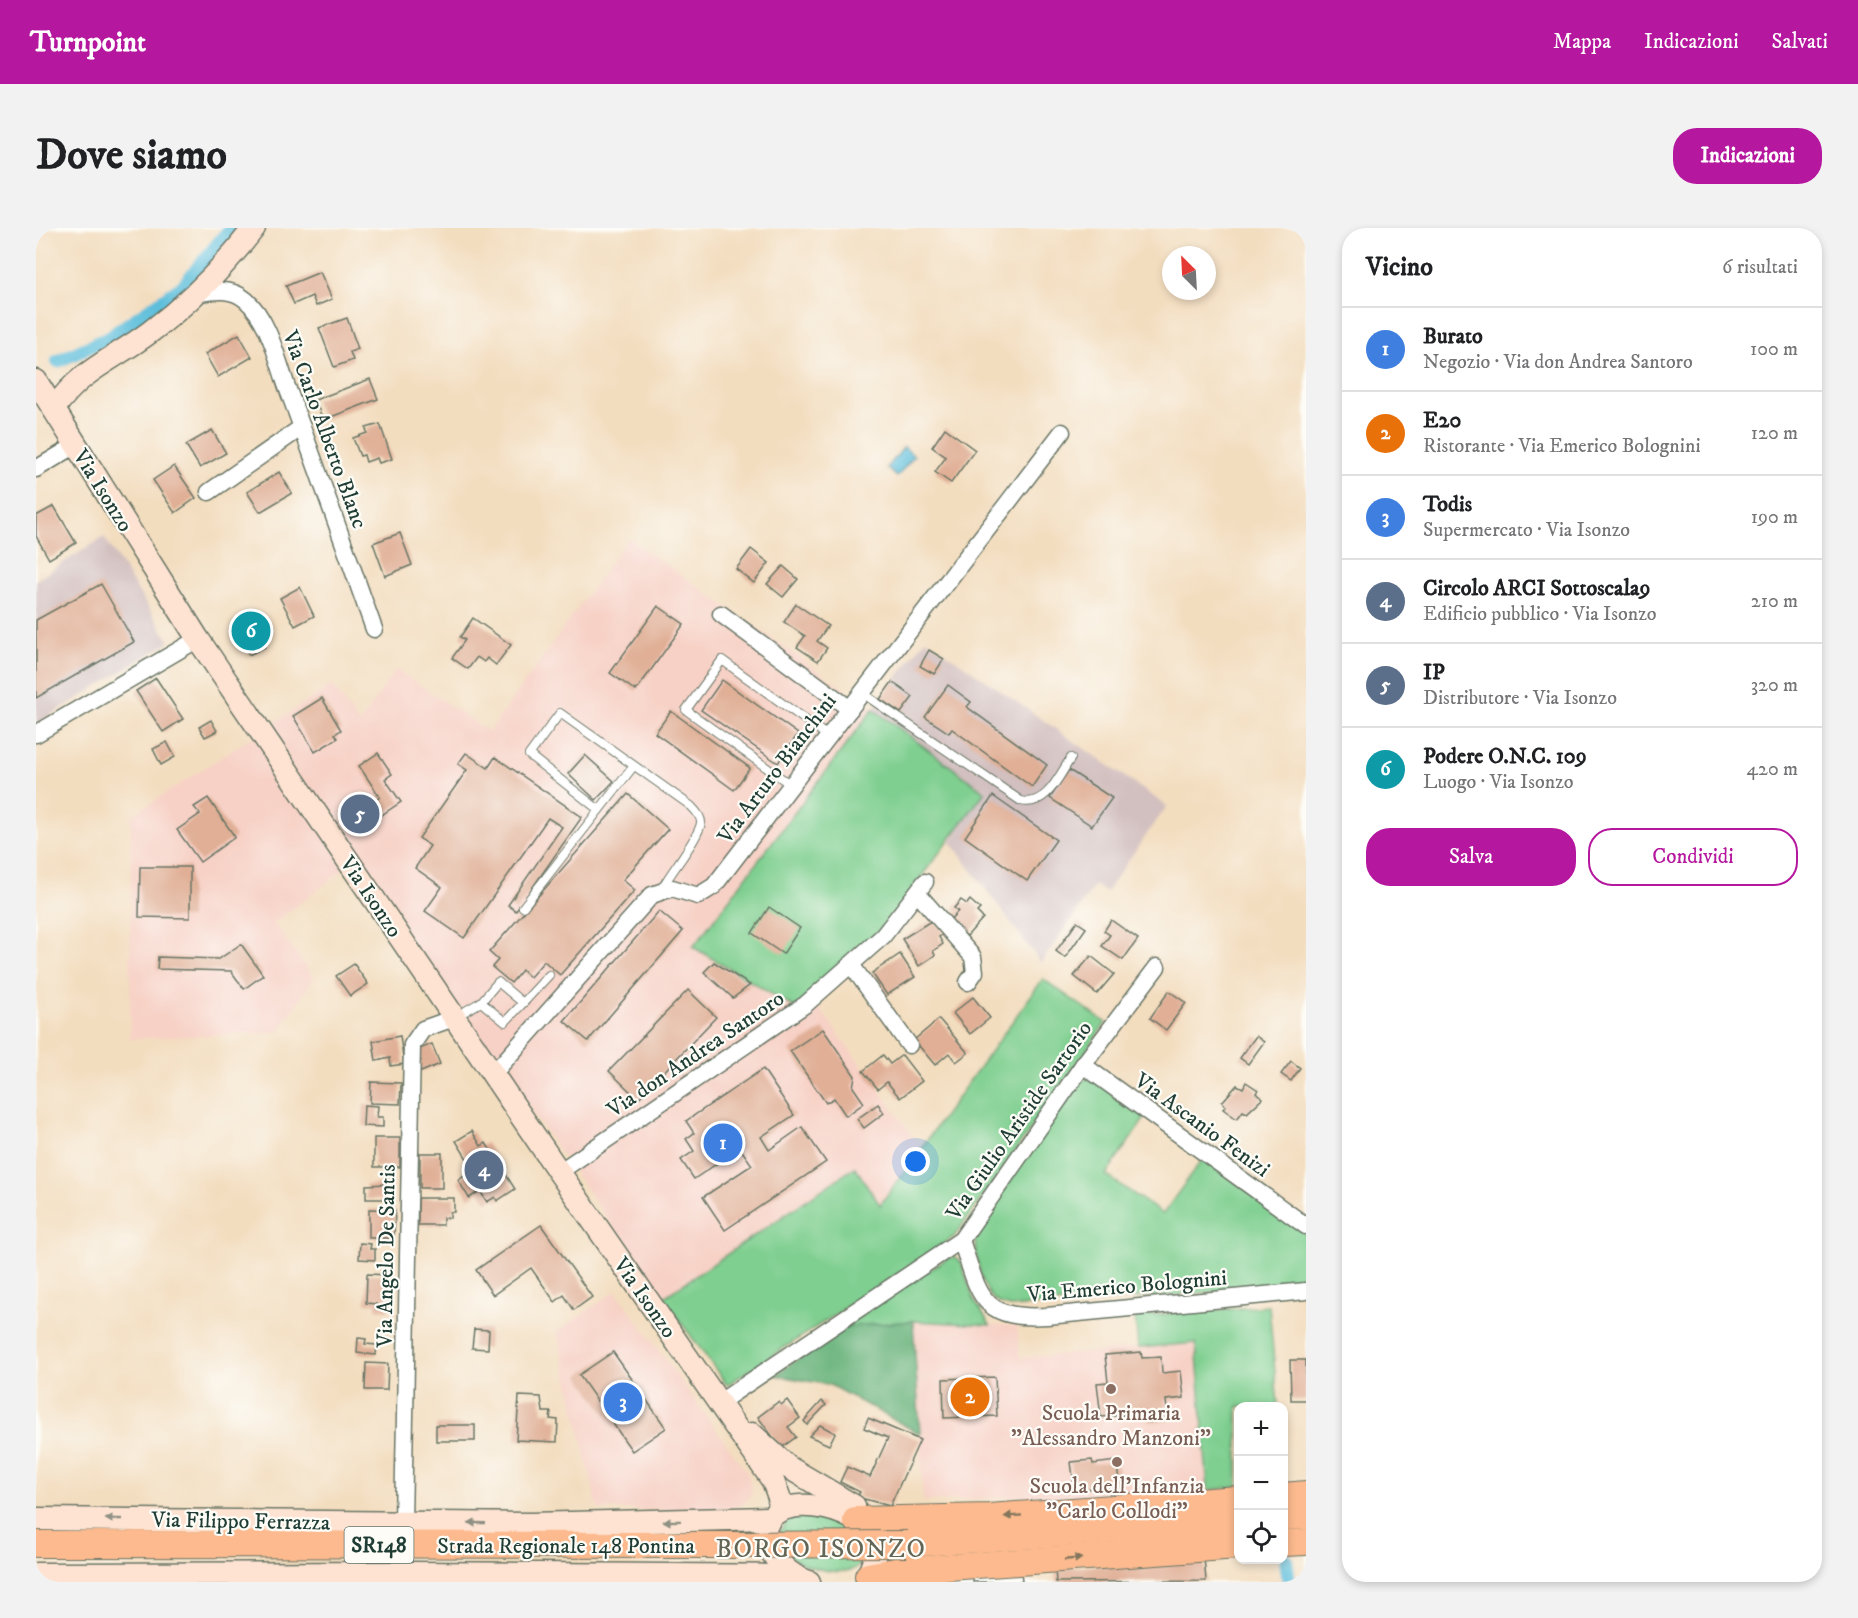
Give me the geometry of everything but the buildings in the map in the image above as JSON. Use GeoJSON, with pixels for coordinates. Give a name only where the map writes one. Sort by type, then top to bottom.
{"type":"FeatureCollection","features":[{"type":"Feature","properties":{"kind":"main road"},"geometry":{"type":"LineString","coordinates":[[54,409],[68,389],[87,371],[147,334],[194,294],[254,228]]}},
{"type":"Feature","properties":{"kind":"main road"},"geometry":{"type":"LineString","coordinates":[[36,379],[87,371]]}},
{"type":"Feature","properties":{"kind":"main road","name":"Via Isonzo"},"geometry":{"type":"LineString","coordinates":[[36,379],[198,639],[558,1172],[720,1402],[767,1459]]}},
{"type":"Feature","properties":{"kind":"main road"},"geometry":{"type":"LineString","coordinates":[[767,1459],[814,1506]]}},
{"type":"Feature","properties":{"kind":"main road"},"geometry":{"type":"LineString","coordinates":[[767,1459],[779,1493],[774,1515],[765,1530],[767,1542],[781,1565],[803,1580]]}},
{"type":"Feature","properties":{"kind":"main road"},"geometry":{"type":"LineString","coordinates":[[767,1459],[834,1496],[886,1519]]}},
{"type":"Feature","properties":{"kind":"main road"},"geometry":{"type":"LineString","coordinates":[[731,1520],[753,1512],[764,1499],[767,1459]]}},
{"type":"Feature","properties":{"kind":"main road"},"geometry":{"type":"LineString","coordinates":[[1288,1496],[1306,1494]]}},
{"type":"Feature","properties":{"kind":"main road"},"geometry":{"type":"LineString","coordinates":[[774,1515],[793,1506],[814,1506],[856,1520],[989,1517],[1234,1499]]}},
{"type":"Feature","properties":{"kind":"main road","name":"Via Filippo Ferrazza"},"geometry":{"type":"LineString","coordinates":[[36,1519],[530,1524],[731,1520],[774,1515]]}},
{"type":"Feature","properties":{"kind":"main road"},"geometry":{"type":"LineString","coordinates":[[1288,1517],[1306,1516]]}},
{"type":"Feature","properties":{"kind":"main road"},"geometry":{"type":"LineString","coordinates":[[856,1520],[874,1540],[876,1556],[864,1580]]}},
{"type":"Feature","properties":{"kind":"main road","name":"Strada Regionale 148 Pontina"},"geometry":{"type":"LineString","coordinates":[[36,1544],[907,1544],[1234,1521]]}},
{"type":"Feature","properties":{"kind":"main road"},"geometry":{"type":"LineString","coordinates":[[1288,1543],[1306,1542]]}},
{"type":"Feature","properties":{"kind":"main road"},"geometry":{"type":"LineString","coordinates":[[864,1580],[895,1571],[922,1576],[1234,1546]]}},
{"type":"Feature","properties":{"kind":"main road"},"geometry":{"type":"LineString","coordinates":[[36,1574],[152,1578],[738,1576],[803,1580]]}},
{"type":"Feature","properties":{"kind":"main road"},"geometry":{"type":"LineString","coordinates":[[738,1576],[767,1582]]}},
{"type":"Feature","properties":{"kind":"street","name":"Via Carlo Alberto Blanc"},"geometry":{"type":"LineString","coordinates":[[194,294],[227,291],[244,299],[256,311],[302,427],[374,628]]}},
{"type":"Feature","properties":{"kind":"street"},"geometry":{"type":"LineString","coordinates":[[208,492],[302,427]]}},
{"type":"Feature","properties":{"kind":"street","name":"Via Arturo Bianchini"},"geometry":{"type":"LineString","coordinates":[[661,890],[672,888],[698,896],[711,890],[1062,432]]}},
{"type":"Feature","properties":{"kind":"street"},"geometry":{"type":"LineString","coordinates":[[36,469],[76,445]]}},
{"type":"Feature","properties":{"kind":"street"},"geometry":{"type":"LineString","coordinates":[[721,614],[850,709]]}},
{"type":"Feature","properties":{"kind":"street"},"geometry":{"type":"LineString","coordinates":[[36,734],[198,639]]}},
{"type":"Feature","properties":{"kind":"street","name":"Via don Andrea Santoro"},"geometry":{"type":"LineString","coordinates":[[558,1172],[776,1026],[852,966],[892,926],[921,887],[973,957],[975,972],[968,982]]}},
{"type":"Feature","properties":{"kind":"street"},"geometry":{"type":"LineString","coordinates":[[493,1074],[646,901],[661,890]]}},
{"type":"Feature","properties":{"kind":"street"},"geometry":{"type":"LineString","coordinates":[[852,966],[909,1044]]}},
{"type":"Feature","properties":{"kind":"street","name":"Via Giulio Aristide Sartorio"},"geometry":{"type":"LineString","coordinates":[[720,1402],[961,1240],[1083,1065],[1157,967]]}},
{"type":"Feature","properties":{"kind":"street","name":"Via Angelo De Santis"},"geometry":{"type":"LineString","coordinates":[[403,1522],[411,1049],[416,1036],[423,1029],[454,1018]]}},
{"type":"Feature","properties":{"kind":"street","name":"Via Ascanio Fenizi"},"geometry":{"type":"LineString","coordinates":[[1083,1065],[1303,1225]]}},
{"type":"Feature","properties":{"kind":"street","name":"Via Emerico Bolognini"},"geometry":{"type":"LineString","coordinates":[[961,1240],[985,1300],[995,1310],[1014,1316],[1047,1316],[1304,1290]]}},
{"type":"Feature","properties":{"kind":"lane"},"geometry":{"type":"LineString","coordinates":[[791,785],[686,710],[722,660],[829,736]]}},
{"type":"Feature","properties":{"kind":"lane"},"geometry":{"type":"LineString","coordinates":[[862,693],[1021,801],[1032,802],[1043,797],[1071,758]]}},
{"type":"Feature","properties":{"kind":"lane"},"geometry":{"type":"LineString","coordinates":[[599,810],[529,755],[560,713],[691,806],[700,819],[699,832],[671,870],[661,890]]}},
{"type":"Feature","properties":{"kind":"lane"},"geometry":{"type":"LineString","coordinates":[[524,907],[633,766]]}},
{"type":"Feature","properties":{"kind":"lane"},"geometry":{"type":"LineString","coordinates":[[480,1002],[505,1022],[549,975]]}},
{"type":"Feature","properties":{"kind":"lane"},"geometry":{"type":"LineString","coordinates":[[454,1018],[480,1002],[498,982],[523,1004]]}},
{"type":"Feature","properties":{"kind":"shaded area"},"geometry":{"type":"Polygon","coordinates":[[[104,537],[170,642],[36,724],[36,580],[104,537]]]}},
{"type":"Feature","properties":{"kind":"shaded area"},"geometry":{"type":"Polygon","coordinates":[[[628,538],[873,709],[693,947],[811,997],[922,1148],[880,1205],[854,1167],[663,1298],[355,861],[274,923],[314,978],[278,1032],[130,1039],[131,816],[332,685],[359,724],[396,669],[489,732],[628,538]]]}},
{"type":"Feature","properties":{"kind":"shaded area"},"geometry":{"type":"Polygon","coordinates":[[[926,639],[1167,806],[1106,892],[1095,885],[1041,963],[950,841],[985,791],[873,709],[926,639]]]}},
{"type":"Feature","properties":{"kind":"shaded area"},"geometry":{"type":"Polygon","coordinates":[[[616,1291],[748,1474],[752,1492],[743,1505],[709,1511],[598,1509],[557,1332],[616,1291]]]}},
{"type":"Feature","properties":{"kind":"shaded area"},"geometry":{"type":"Polygon","coordinates":[[[913,1321],[1017,1326],[1020,1358],[1196,1343],[1208,1490],[1032,1505],[1030,1496],[923,1501],[913,1321]]]}},
{"type":"Feature","properties":{"kind":"green space"},"geometry":{"type":"Polygon","coordinates":[[[873,709],[985,792],[885,925],[795,1008],[693,947],[873,709]]]}},
{"type":"Feature","properties":{"kind":"green space"},"geometry":{"type":"Polygon","coordinates":[[[1043,979],[1106,1023],[954,1237],[727,1385],[663,1298],[855,1167],[880,1205],[1043,979]]]}},
{"type":"Feature","properties":{"kind":"green space"},"geometry":{"type":"Polygon","coordinates":[[[1085,1079],[1093,1079],[1145,1118],[1106,1175],[1163,1214],[1203,1158],[1306,1234],[1306,1280],[1295,1286],[1011,1307],[1002,1305],[991,1297],[979,1270],[976,1231],[1078,1083],[1085,1079]]]}},
{"type":"Feature","properties":{"kind":"green space"},"geometry":{"type":"Polygon","coordinates":[[[955,1257],[961,1262],[974,1300],[990,1325],[913,1321],[843,1327],[948,1258],[955,1257]]]}},
{"type":"Feature","properties":{"kind":"green space"},"geometry":{"type":"Polygon","coordinates":[[[1269,1306],[1278,1402],[1234,1402],[1234,1487],[1208,1490],[1196,1343],[1138,1348],[1135,1316],[1269,1306]]]}},
{"type":"Feature","properties":{"kind":"green space"},"geometry":{"type":"Polygon","coordinates":[[[913,1321],[920,1434],[830,1385],[775,1375],[843,1327],[913,1321]]]}},
{"type":"Feature","properties":{"kind":"green space"},"geometry":{"type":"Polygon","coordinates":[[[803,1516],[830,1521],[851,1532],[864,1546],[863,1560],[858,1567],[839,1571],[814,1568],[788,1554],[779,1532],[787,1521],[803,1516]]]}},
{"type":"Feature","properties":{"kind":"water"},"geometry":{"type":"Polygon","coordinates":[[[904,447],[914,456],[897,477],[887,468],[904,447]]]}},
{"type":"Feature","properties":{"kind":"waterway"},"geometry":{"type":"LineString","coordinates":[[58,361],[108,338],[182,287],[231,228]]}},
{"type":"Feature","properties":{"kind":"waterway"},"geometry":{"type":"LineString","coordinates":[[1287,1564],[1289,1582]]}},
{"type":"Feature","properties":{"kind":"place","name":"Podere O.N.C. 109"},"geometry":{"type":"Point","coordinates":[251,631]}},
{"type":"Feature","properties":{"kind":"place","name":"IP"},"geometry":{"type":"Point","coordinates":[360,814]}},
{"type":"Feature","properties":{"kind":"place","name":"Burato"},"geometry":{"type":"Point","coordinates":[723,1143]}},
{"type":"Feature","properties":{"kind":"place","name":"Circolo ARCI Sottoscala9"},"geometry":{"type":"Point","coordinates":[484,1170]}},
{"type":"Feature","properties":{"kind":"place","name":"Scuola Primaria \"Alessandro Manzoni\""},"geometry":{"type":"Point","coordinates":[1111,1389]}},
{"type":"Feature","properties":{"kind":"place","name":"E20"},"geometry":{"type":"Point","coordinates":[970,1397]}},
{"type":"Feature","properties":{"kind":"place","name":"Todis"},"geometry":{"type":"Point","coordinates":[623,1402]}},
{"type":"Feature","properties":{"kind":"place","name":"Scuola dell'Infanzia \"Carlo Collodi\""},"geometry":{"type":"Point","coordinates":[1117,1462]}},
{"type":"Feature","properties":{"kind":"district","name":"BORGO ISONZO"},"geometry":{"type":"Point","coordinates":[821,1548]}}]}
